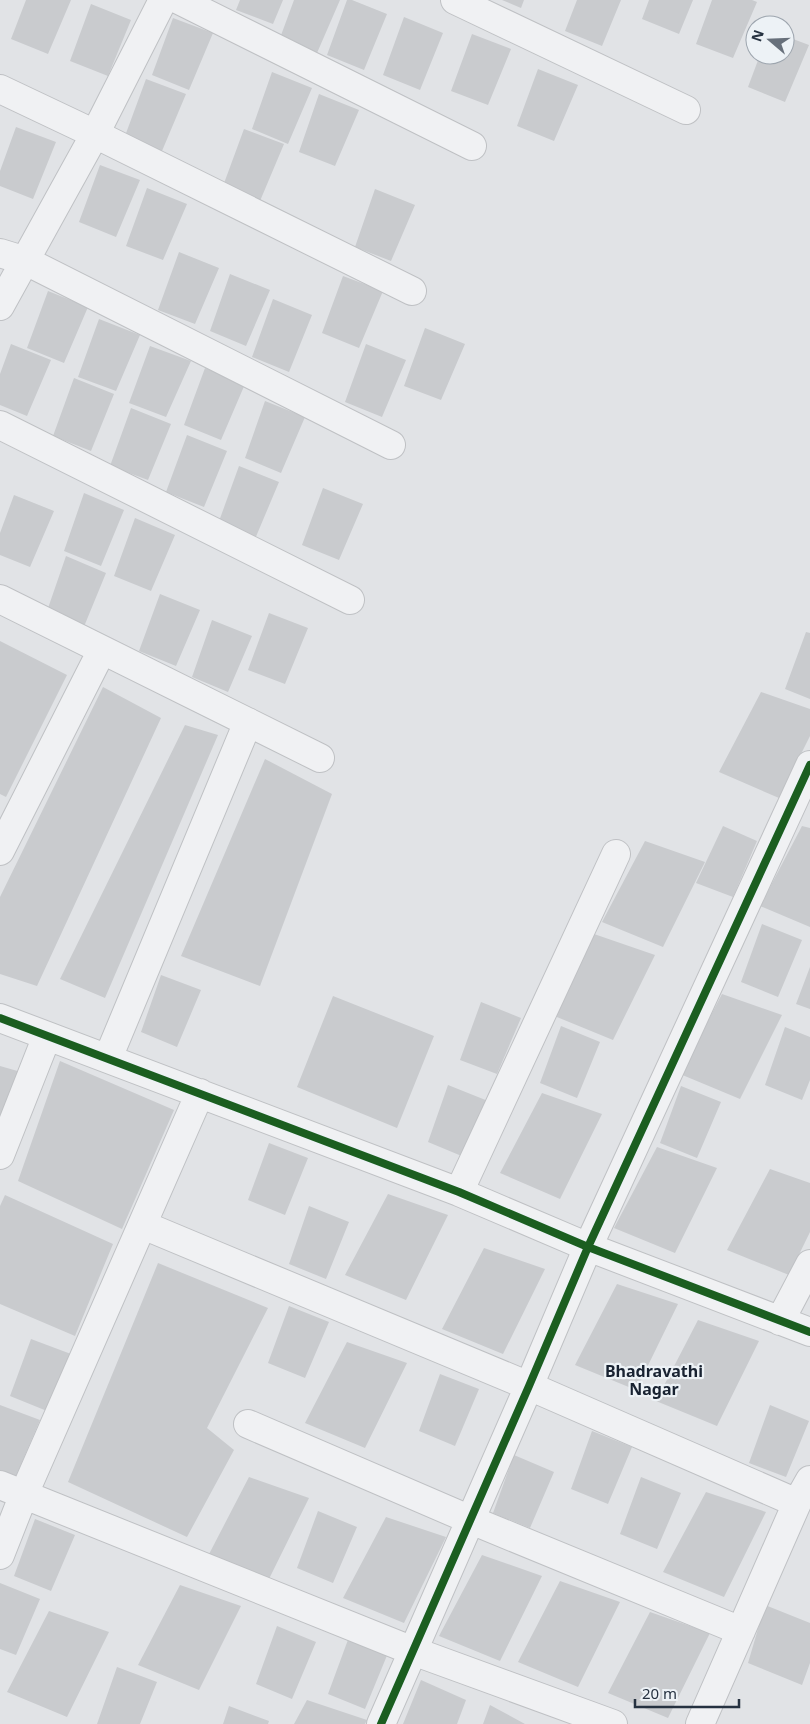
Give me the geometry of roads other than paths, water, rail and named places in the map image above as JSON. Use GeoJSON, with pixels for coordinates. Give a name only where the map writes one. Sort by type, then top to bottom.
{"type":"FeatureCollection","features":[{"type":"Feature","properties":{"kind":"street"},"geometry":{"type":"LineString","coordinates":[[0,306],[95,134],[163,0]]}},
{"type":"Feature","properties":{"kind":"street"},"geometry":{"type":"LineString","coordinates":[[179,0],[472,146]]}},
{"type":"Feature","properties":{"kind":"street"},"geometry":{"type":"LineString","coordinates":[[455,0],[686,110]]}},
{"type":"Feature","properties":{"kind":"street"},"geometry":{"type":"LineString","coordinates":[[0,89],[412,291]]}},
{"type":"Feature","properties":{"kind":"street"},"geometry":{"type":"LineString","coordinates":[[0,253],[26,261],[391,445]]}},
{"type":"Feature","properties":{"kind":"street"},"geometry":{"type":"LineString","coordinates":[[0,425],[350,600]]}},
{"type":"Feature","properties":{"kind":"street"},"geometry":{"type":"LineString","coordinates":[[0,599],[320,758]]}},
{"type":"Feature","properties":{"kind":"street"},"geometry":{"type":"LineString","coordinates":[[0,851],[102,650]]}},
{"type":"Feature","properties":{"kind":"street"},"geometry":{"type":"LineString","coordinates":[[108,1058],[248,722]]}},
{"type":"Feature","properties":{"kind":"street"},"geometry":{"type":"LineString","coordinates":[[381,1724],[588,1247],[810,765]]}},
{"type":"Feature","properties":{"kind":"street"},"geometry":{"type":"LineString","coordinates":[[459,1192],[616,854]]}},
{"type":"Feature","properties":{"kind":"street"},"geometry":{"type":"LineString","coordinates":[[0,1018],[459,1192],[588,1247],[810,1332]]}},
{"type":"Feature","properties":{"kind":"street"},"geometry":{"type":"LineString","coordinates":[[0,1155],[47,1036]]}},
{"type":"Feature","properties":{"kind":"street"},"geometry":{"type":"LineString","coordinates":[[0,1555],[12,1490],[143,1224],[200,1093]]}},
{"type":"Feature","properties":{"kind":"street"},"geometry":{"type":"LineString","coordinates":[[143,1224],[529,1386],[803,1492],[700,1724]]}},
{"type":"Feature","properties":{"kind":"street"},"geometry":{"type":"LineString","coordinates":[[780,1321],[810,1264]]}},
{"type":"Feature","properties":{"kind":"street"},"geometry":{"type":"LineString","coordinates":[[248,1424],[471,1520],[741,1631]]}},
{"type":"Feature","properties":{"kind":"street"},"geometry":{"type":"LineString","coordinates":[[12,1490],[413,1651],[613,1724]]}},
{"type":"Feature","properties":{"kind":"district","name":"Bhadravathi Nagar"},"geometry":{"type":"Point","coordinates":[654,1380]}}]}
